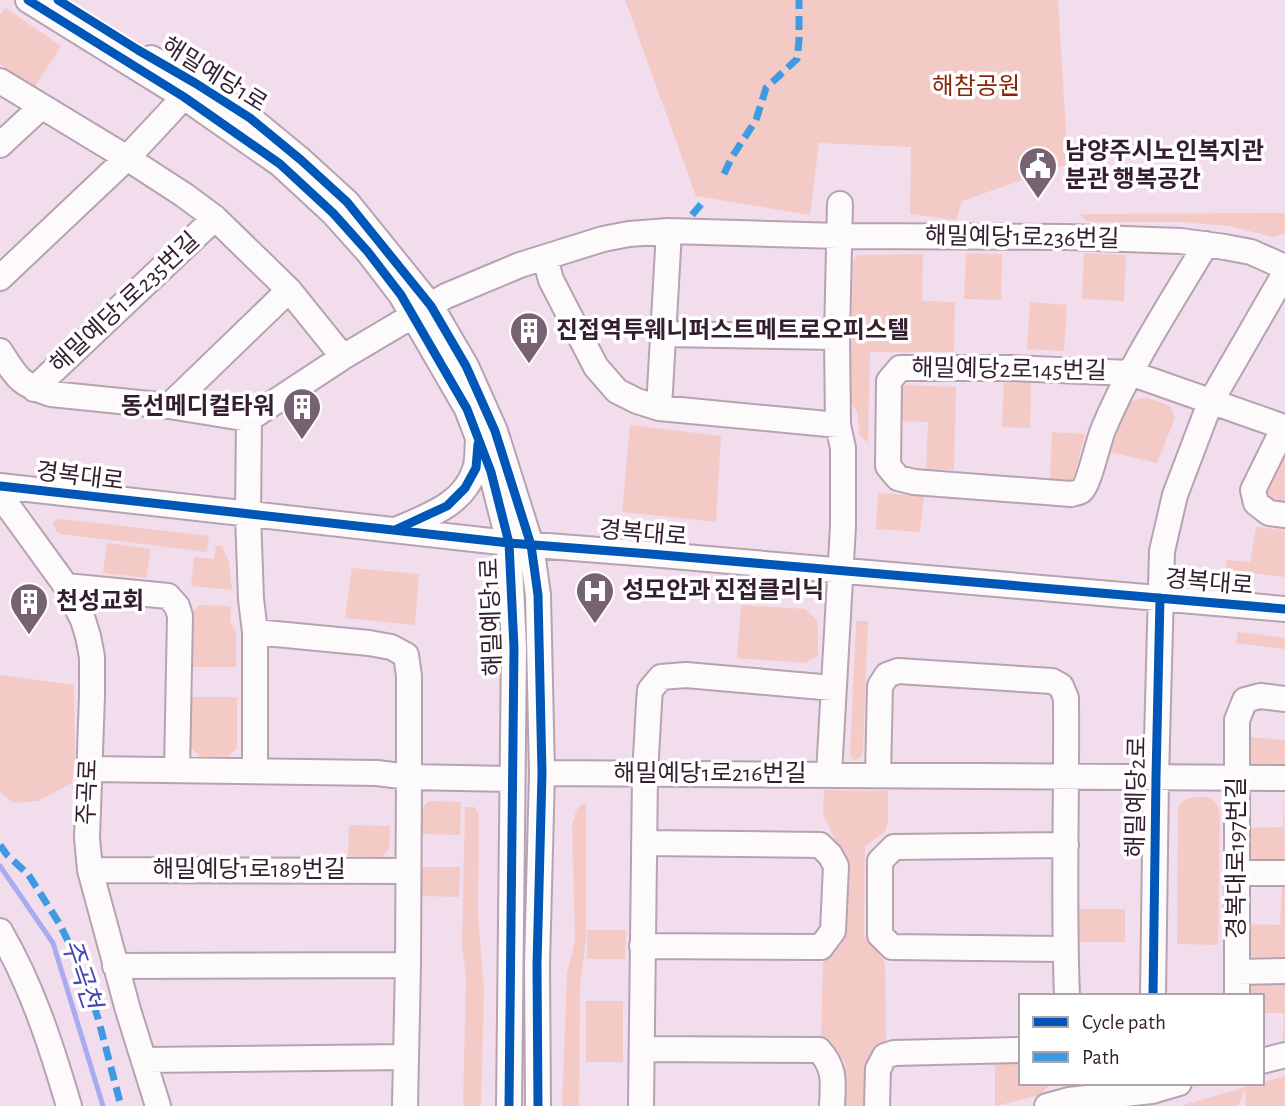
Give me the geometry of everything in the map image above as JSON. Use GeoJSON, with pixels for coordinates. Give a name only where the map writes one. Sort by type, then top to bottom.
{"type":"FeatureCollection","features":[{"type":"Feature","properties":{"kind":"street","name":"해밀예당1로"},"geometry":{"type":"LineString","coordinates":[[28,0],[190,90],[250,118],[331,187],[347,202],[422,311],[466,366],[495,430],[520,544],[513,635],[509,1106]]}},
{"type":"Feature","properties":{"kind":"street","name":"해밀예당1로"},"geometry":{"type":"LineString","coordinates":[[58,0],[138,50],[190,90]]}},
{"type":"Feature","properties":{"kind":"street","name":"해밀예당1로235번길"},"geometry":{"type":"LineString","coordinates":[[0,81],[184,194],[215,218],[289,290],[343,357]]}},
{"type":"Feature","properties":{"kind":"street"},"geometry":{"type":"LineString","coordinates":[[0,278],[127,158],[190,90]]}},
{"type":"Feature","properties":{"kind":"street"},"geometry":{"type":"LineString","coordinates":[[0,145],[41,107]]}},
{"type":"Feature","properties":{"kind":"street"},"geometry":{"type":"LineString","coordinates":[[828,774],[841,570],[843,448],[838,425],[837,337],[840,204]]}},
{"type":"Feature","properties":{"kind":"street","name":"해밀예당1로235번길"},"geometry":{"type":"LineString","coordinates":[[34,389],[215,218]]}},
{"type":"Feature","properties":{"kind":"street"},"geometry":{"type":"LineString","coordinates":[[659,408],[669,231]]}},
{"type":"Feature","properties":{"kind":"street","name":"해밀예당1로236번길"},"geometry":{"type":"LineString","coordinates":[[422,311],[446,296],[520,265],[603,239],[646,232],[1181,241],[1251,252],[1285,267]]}},
{"type":"Feature","properties":{"kind":"street"},"geometry":{"type":"LineString","coordinates":[[1130,373],[1206,244]]}},
{"type":"Feature","properties":{"kind":"street"},"geometry":{"type":"LineString","coordinates":[[545,258],[551,280],[596,367],[617,391],[659,408],[838,425]]}},
{"type":"Feature","properties":{"kind":"street","name":"해밀예당2로"},"geometry":{"type":"LineString","coordinates":[[1153,994],[1160,598],[1162,551],[1167,522],[1210,403],[1285,272]]}},
{"type":"Feature","properties":{"kind":"street"},"geometry":{"type":"LineString","coordinates":[[169,406],[289,290]]}},
{"type":"Feature","properties":{"kind":"street","name":"해밀예당1로"},"geometry":{"type":"LineString","coordinates":[[422,311],[467,408],[538,595],[542,773],[537,964],[538,1106]]}},
{"type":"Feature","properties":{"kind":"street"},"geometry":{"type":"LineString","coordinates":[[255,770],[255,632],[248,515],[249,419],[343,357],[422,311]]}},
{"type":"Feature","properties":{"kind":"street"},"geometry":{"type":"LineString","coordinates":[[664,334],[837,337]]}},
{"type":"Feature","properties":{"kind":"street","name":"해밀예당1로235번길"},"geometry":{"type":"LineString","coordinates":[[0,351],[18,380],[51,394],[169,406],[249,419]]}},
{"type":"Feature","properties":{"kind":"street","name":"해밀예당2로145번길"},"geometry":{"type":"LineString","coordinates":[[1130,373],[1110,413],[1081,491],[1071,494],[915,482],[898,478],[888,466],[889,381],[900,368],[1011,368],[1130,373],[1210,403]]}},
{"type":"Feature","properties":{"kind":"street"},"geometry":{"type":"LineString","coordinates":[[1210,403],[1284,426],[1252,490],[1256,503],[1269,513],[1285,515]]}},
{"type":"Feature","properties":{"kind":"street"},"geometry":{"type":"LineString","coordinates":[[395,530],[447,506],[465,488],[476,468],[478,437]]}},
{"type":"Feature","properties":{"kind":"street","name":"경복대로"},"geometry":{"type":"LineString","coordinates":[[0,486],[520,544],[1285,610]]}},
{"type":"Feature","properties":{"kind":"street","name":"주곡로"},"geometry":{"type":"LineString","coordinates":[[0,495],[66,586],[83,620],[92,657],[87,838],[90,870],[115,966],[158,1106]]}},
{"type":"Feature","properties":{"kind":"street"},"geometry":{"type":"LineString","coordinates":[[66,586],[168,596],[177,606],[180,616],[177,769]]}},
{"type":"Feature","properties":{"kind":"street"},"geometry":{"type":"LineString","coordinates":[[255,632],[369,643],[391,647],[407,655],[409,777],[405,1106]]}},
{"type":"Feature","properties":{"kind":"street"},"geometry":{"type":"LineString","coordinates":[[878,775],[880,686],[887,675],[898,671],[1052,681],[1061,686],[1066,698],[1067,994]]}},
{"type":"Feature","properties":{"kind":"street"},"geometry":{"type":"LineString","coordinates":[[641,1106],[645,775],[650,690],[661,677],[686,675],[833,688]]}},
{"type":"Feature","properties":{"kind":"street","name":"경복대로197번길"},"geometry":{"type":"LineString","coordinates":[[1237,984],[1237,720],[1245,700],[1260,696],[1285,699]]}},
{"type":"Feature","properties":{"kind":"street"},"geometry":{"type":"LineString","coordinates":[[89,769],[255,770],[512,779]]}},
{"type":"Feature","properties":{"kind":"street","name":"해밀예당1로216번길"},"geometry":{"type":"LineString","coordinates":[[542,773],[1285,778]]}},
{"type":"Feature","properties":{"kind":"street"},"geometry":{"type":"LineString","coordinates":[[642,946],[821,947],[833,931],[836,866],[820,845],[644,843]]}},
{"type":"Feature","properties":{"kind":"street"},"geometry":{"type":"LineString","coordinates":[[1065,949],[892,947],[880,935],[880,861],[894,848],[1066,845]]}},
{"type":"Feature","properties":{"kind":"street","name":"해밀예당1로189번길"},"geometry":{"type":"LineString","coordinates":[[90,870],[408,871]]}},
{"type":"Feature","properties":{"kind":"street"},"geometry":{"type":"LineString","coordinates":[[1237,873],[1285,873]]}},
{"type":"Feature","properties":{"kind":"street"},"geometry":{"type":"LineString","coordinates":[[0,931],[17,961],[46,1031],[69,1106]]}},
{"type":"Feature","properties":{"kind":"street"},"geometry":{"type":"LineString","coordinates":[[115,966],[408,965]]}},
{"type":"Feature","properties":{"kind":"street"},"geometry":{"type":"LineString","coordinates":[[1237,984],[1285,971]]}},
{"type":"Feature","properties":{"kind":"street"},"geometry":{"type":"LineString","coordinates":[[642,1049],[818,1050],[828,1060],[833,1076],[832,1106]]}},
{"type":"Feature","properties":{"kind":"street"},"geometry":{"type":"LineString","coordinates":[[877,1106],[878,1069],[885,1056],[894,1053],[1019,1050]]}},
{"type":"Feature","properties":{"kind":"street"},"geometry":{"type":"LineString","coordinates":[[1264,1060],[1285,1055]]}},
{"type":"Feature","properties":{"kind":"street"},"geometry":{"type":"LineString","coordinates":[[144,1060],[406,1057]]}},
{"type":"Feature","properties":{"kind":"street"},"geometry":{"type":"LineString","coordinates":[[1062,1096],[1152,1093],[1174,1085]]}},
{"type":"Feature","properties":{"kind":"green space","name":"해참공원"},"geometry":{"type":"Polygon","coordinates":[[[625,0],[1058,0],[1068,164],[962,201],[956,220],[910,214],[911,147],[819,143],[810,215],[696,196],[625,0]]]}},
{"type":"Feature","properties":{"kind":"green space"},"geometry":{"type":"Polygon","coordinates":[[[6,8],[61,46],[34,88],[0,64],[0,15],[6,8]]]}},
{"type":"Feature","properties":{"kind":"green space"},"geometry":{"type":"Polygon","coordinates":[[[1285,213],[1285,233],[1273,237],[1229,226],[1180,222],[1094,222],[1086,221],[1080,214],[1285,213]]]}},
{"type":"Feature","properties":{"kind":"green space"},"geometry":{"type":"Polygon","coordinates":[[[966,253],[1002,254],[1001,300],[964,299],[966,253]]]}},
{"type":"Feature","properties":{"kind":"green space"},"geometry":{"type":"Polygon","coordinates":[[[1084,253],[1126,255],[1124,301],[1082,299],[1084,253]]]}},
{"type":"Feature","properties":{"kind":"green space"},"geometry":{"type":"Polygon","coordinates":[[[923,254],[922,301],[955,302],[954,352],[870,352],[868,443],[860,436],[857,411],[850,402],[853,261],[858,255],[923,254]]]}},
{"type":"Feature","properties":{"kind":"green space"},"geometry":{"type":"Polygon","coordinates":[[[1030,302],[1067,305],[1064,351],[1027,349],[1030,302]]]}},
{"type":"Feature","properties":{"kind":"green space"},"geometry":{"type":"Polygon","coordinates":[[[1004,381],[1031,382],[1030,428],[1002,427],[1004,381]]]}},
{"type":"Feature","properties":{"kind":"green space"},"geometry":{"type":"Polygon","coordinates":[[[904,385],[956,387],[954,470],[926,469],[928,422],[898,421],[899,392],[904,385]]]}},
{"type":"Feature","properties":{"kind":"green space"},"geometry":{"type":"Polygon","coordinates":[[[1146,397],[1170,406],[1175,418],[1157,463],[1110,452],[1128,402],[1146,397]]]}},
{"type":"Feature","properties":{"kind":"green space"},"geometry":{"type":"Polygon","coordinates":[[[630,425],[721,436],[716,522],[622,512],[630,425]]]}},
{"type":"Feature","properties":{"kind":"green space"},"geometry":{"type":"Polygon","coordinates":[[[1052,432],[1085,434],[1074,477],[1067,483],[1050,481],[1052,432]]]}},
{"type":"Feature","properties":{"kind":"green space"},"geometry":{"type":"Polygon","coordinates":[[[1285,451],[1285,506],[1268,504],[1264,495],[1285,451]]]}},
{"type":"Feature","properties":{"kind":"green space"},"geometry":{"type":"Polygon","coordinates":[[[878,493],[924,496],[920,532],[876,529],[878,493]]]}},
{"type":"Feature","properties":{"kind":"green space"},"geometry":{"type":"Polygon","coordinates":[[[55,520],[209,536],[207,552],[61,534],[52,524],[55,520]]]}},
{"type":"Feature","properties":{"kind":"green space"},"geometry":{"type":"Polygon","coordinates":[[[1256,527],[1285,530],[1285,577],[1226,570],[1227,560],[1250,562],[1256,527]]]}},
{"type":"Feature","properties":{"kind":"green space"},"geometry":{"type":"Polygon","coordinates":[[[107,543],[151,549],[146,578],[103,573],[107,543]]]}},
{"type":"Feature","properties":{"kind":"green space"},"geometry":{"type":"Polygon","coordinates":[[[216,546],[222,546],[229,562],[232,590],[191,586],[194,557],[214,559],[216,546]]]}},
{"type":"Feature","properties":{"kind":"green space"},"geometry":{"type":"Polygon","coordinates":[[[352,568],[419,574],[415,625],[345,618],[352,568]]]}},
{"type":"Feature","properties":{"kind":"green space"},"geometry":{"type":"Polygon","coordinates":[[[200,605],[231,606],[230,621],[236,633],[236,667],[192,667],[193,611],[200,605]]]}},
{"type":"Feature","properties":{"kind":"green space"},"geometry":{"type":"Polygon","coordinates":[[[741,605],[805,609],[818,621],[818,656],[805,663],[737,658],[741,605]]]}},
{"type":"Feature","properties":{"kind":"green space"},"geometry":{"type":"Polygon","coordinates":[[[856,621],[868,621],[863,751],[861,757],[856,760],[850,755],[856,621]]]}},
{"type":"Feature","properties":{"kind":"green space"},"geometry":{"type":"Polygon","coordinates":[[[1238,632],[1285,638],[1285,649],[1236,643],[1238,632]]]}},
{"type":"Feature","properties":{"kind":"green space"},"geometry":{"type":"Polygon","coordinates":[[[0,675],[74,685],[75,759],[72,783],[38,801],[14,803],[0,792],[0,675]]]}},
{"type":"Feature","properties":{"kind":"green space"},"geometry":{"type":"Polygon","coordinates":[[[191,697],[237,697],[237,748],[227,757],[200,757],[191,748],[191,697]]]}},
{"type":"Feature","properties":{"kind":"green space"},"geometry":{"type":"Polygon","coordinates":[[[1245,737],[1285,740],[1285,767],[1255,767],[1244,759],[1245,737]]]}},
{"type":"Feature","properties":{"kind":"green space"},"geometry":{"type":"Polygon","coordinates":[[[824,790],[888,791],[888,821],[885,832],[865,846],[864,936],[885,962],[886,1050],[865,1106],[844,1106],[845,1061],[821,1038],[823,962],[842,945],[844,859],[823,814],[824,790]]]}},
{"type":"Feature","properties":{"kind":"green space"},"geometry":{"type":"Polygon","coordinates":[[[1284,792],[1285,862],[1251,861],[1244,852],[1244,828],[1283,827],[1284,792]]]}},
{"type":"Feature","properties":{"kind":"green space"},"geometry":{"type":"Polygon","coordinates":[[[1208,797],[1216,803],[1220,814],[1218,945],[1177,944],[1178,806],[1188,799],[1208,797]]]}},
{"type":"Feature","properties":{"kind":"green space"},"geometry":{"type":"Polygon","coordinates":[[[429,801],[461,802],[460,835],[421,834],[422,808],[429,801]]]}},
{"type":"Feature","properties":{"kind":"green space"},"geometry":{"type":"Polygon","coordinates":[[[586,802],[586,939],[580,985],[579,1106],[562,1106],[567,973],[575,941],[572,824],[577,809],[586,802]]]}},
{"type":"Feature","properties":{"kind":"green space"},"geometry":{"type":"Polygon","coordinates":[[[465,807],[474,807],[479,814],[478,913],[484,991],[481,1106],[463,1106],[466,976],[462,947],[465,807]]]}},
{"type":"Feature","properties":{"kind":"green space"},"geometry":{"type":"Polygon","coordinates":[[[349,825],[390,826],[389,849],[382,857],[348,856],[349,825]]]}},
{"type":"Feature","properties":{"kind":"green space"},"geometry":{"type":"Polygon","coordinates":[[[420,867],[460,867],[459,897],[420,896],[420,867]]]}},
{"type":"Feature","properties":{"kind":"green space"},"geometry":{"type":"Polygon","coordinates":[[[1282,887],[1285,887],[1285,957],[1248,955],[1242,924],[1280,925],[1282,887]]]}},
{"type":"Feature","properties":{"kind":"green space"},"geometry":{"type":"Polygon","coordinates":[[[1077,909],[1125,909],[1125,942],[1077,942],[1077,909]]]}},
{"type":"Feature","properties":{"kind":"green space"},"geometry":{"type":"Polygon","coordinates":[[[587,930],[626,930],[625,959],[587,959],[587,930]]]}},
{"type":"Feature","properties":{"kind":"green space"},"geometry":{"type":"Polygon","coordinates":[[[1254,982],[1285,982],[1285,1040],[1283,1041],[1284,1013],[1264,1013],[1264,994],[1244,994],[1245,989],[1254,982]]]}},
{"type":"Feature","properties":{"kind":"green space"},"geometry":{"type":"Polygon","coordinates":[[[586,1001],[623,1001],[623,1062],[586,1062],[586,1001]]]}},
{"type":"Feature","properties":{"kind":"green space"},"geometry":{"type":"Polygon","coordinates":[[[1019,1062],[1019,1085],[1049,1085],[1040,1095],[995,1106],[995,1064],[1019,1062]]]}},
{"type":"Feature","properties":{"kind":"green space"},"geometry":{"type":"Polygon","coordinates":[[[1285,1076],[1285,1106],[1246,1106],[1245,1089],[1238,1106],[1180,1106],[1254,1085],[1264,1085],[1264,1082],[1285,1076]]]}},
{"type":"Feature","properties":{"kind":"waterway","name":"주곡천"},"geometry":{"type":"LineString","coordinates":[[0,866],[53,943],[103,1106]]}},
{"type":"Feature","properties":{"kind":"marked path"},"geometry":{"type":"LineString","coordinates":[[724,174],[756,120],[766,88],[797,59],[799,0]]}},
{"type":"Feature","properties":{"kind":"marked path"},"geometry":{"type":"LineString","coordinates":[[692,215],[703,202]]}},
{"type":"Feature","properties":{"kind":"marked path"},"geometry":{"type":"LineString","coordinates":[[0,845],[28,874],[59,923],[81,967],[98,1018],[121,1106]]}},
{"type":"Feature","properties":{"kind":"cycle path"},"geometry":{"type":"LineString","coordinates":[[28,0],[184,97],[280,164],[333,213],[401,295],[467,409],[491,472],[509,543],[514,648],[509,1106]]}},
{"type":"Feature","properties":{"kind":"cycle path"},"geometry":{"type":"LineString","coordinates":[[58,0],[250,118],[347,202],[431,306],[466,366],[495,431],[531,545],[538,595],[542,773],[537,964],[538,1106]]}},
{"type":"Feature","properties":{"kind":"cycle path"},"geometry":{"type":"LineString","coordinates":[[395,530],[447,506],[465,488],[476,468],[478,444]]}},
{"type":"Feature","properties":{"kind":"cycle path"},"geometry":{"type":"LineString","coordinates":[[0,486],[509,543],[1285,609]]}},
{"type":"Feature","properties":{"kind":"cycle path"},"geometry":{"type":"LineString","coordinates":[[1153,994],[1160,598]]}},
{"type":"Feature","properties":{"kind":"place","name":"남양주시노인복지관 분관 행복공간"},"geometry":{"type":"Point","coordinates":[1038,200]}},
{"type":"Feature","properties":{"kind":"place","name":"진접역투웨니퍼스트메트로오피스텔"},"geometry":{"type":"Point","coordinates":[529,365]}},
{"type":"Feature","properties":{"kind":"place","name":"동선메디컬타워"},"geometry":{"type":"Point","coordinates":[302,441]}},
{"type":"Feature","properties":{"kind":"place","name":"성모안과 진접클리닉"},"geometry":{"type":"Point","coordinates":[595,625]}},
{"type":"Feature","properties":{"kind":"place","name":"천성교회"},"geometry":{"type":"Point","coordinates":[29,636]}}]}
